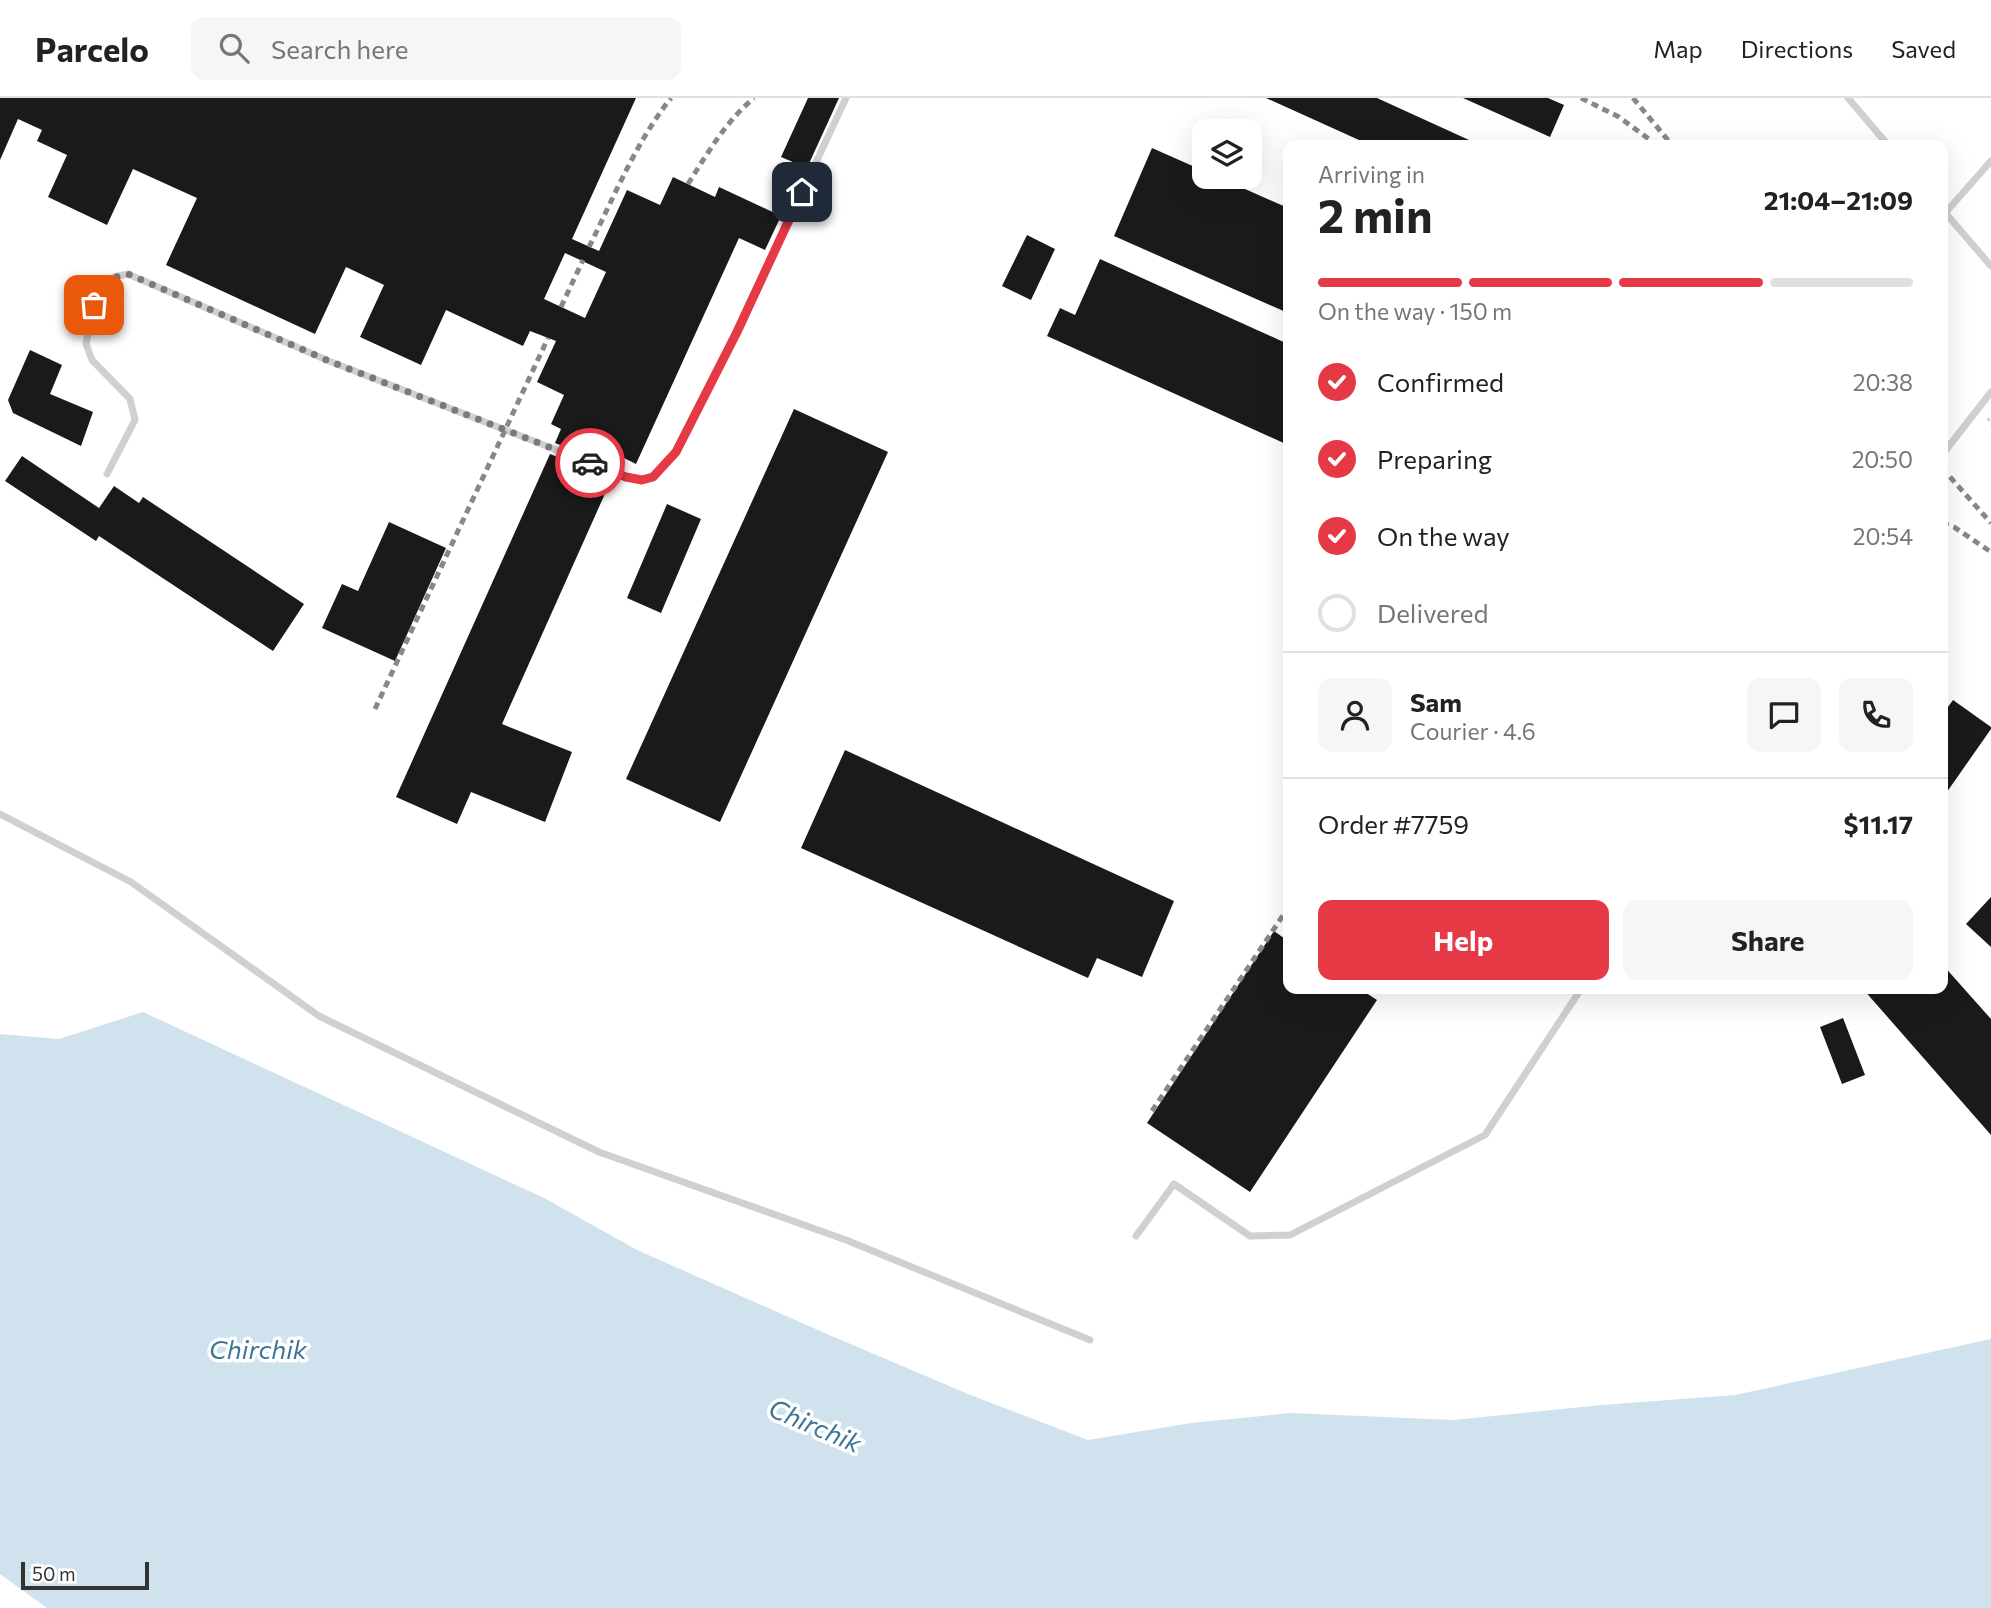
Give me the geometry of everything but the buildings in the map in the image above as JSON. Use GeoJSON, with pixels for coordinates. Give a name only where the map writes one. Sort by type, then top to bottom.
{"type":"FeatureCollection","features":[{"type":"Feature","properties":{"kind":"lane"},"geometry":{"type":"LineString","coordinates":[[107,474],[135,420],[130,399],[92,360],[86,344],[94,305],[104,285],[114,276],[128,274],[329,361],[626,477],[642,480],[653,477],[676,452],[737,332],[846,98]]}},
{"type":"Feature","properties":{"kind":"lane"},"geometry":{"type":"LineString","coordinates":[[1848,98],[1884,140]]}},
{"type":"Feature","properties":{"kind":"lane"},"geometry":{"type":"LineString","coordinates":[[1948,207],[1991,161]]}},
{"type":"Feature","properties":{"kind":"lane"},"geometry":{"type":"LineString","coordinates":[[1948,216],[1991,266]]}},
{"type":"Feature","properties":{"kind":"lane"},"geometry":{"type":"LineString","coordinates":[[1948,447],[1991,392]]}},
{"type":"Feature","properties":{"kind":"lane"},"geometry":{"type":"LineString","coordinates":[[0,814],[131,882],[319,1016],[599,1152],[846,1240],[1090,1340]]}},
{"type":"Feature","properties":{"kind":"lane"},"geometry":{"type":"LineString","coordinates":[[1136,1236],[1174,1184],[1250,1236],[1290,1235],[1485,1136],[1578,994]]}},
{"type":"Feature","properties":{"kind":"water","name":"Chirchik"},"geometry":{"type":"Polygon","coordinates":[[[143,1012],[546,1199],[637,1250],[968,1394],[1088,1440],[1191,1423],[1291,1413],[1453,1420],[1735,1395],[1991,1339],[1991,1608],[47,1608],[0,1574],[0,1034],[59,1039],[143,1012]]]}},
{"type":"Feature","properties":{"kind":"railway"},"geometry":{"type":"LineString","coordinates":[[589,247],[636,151],[671,98]]}},
{"type":"Feature","properties":{"kind":"railway"},"geometry":{"type":"LineString","coordinates":[[688,184],[726,127],[754,98]]}},
{"type":"Feature","properties":{"kind":"railway"},"geometry":{"type":"LineString","coordinates":[[1581,98],[1619,117],[1650,140]]}},
{"type":"Feature","properties":{"kind":"railway"},"geometry":{"type":"LineString","coordinates":[[1633,98],[1668,140]]}},
{"type":"Feature","properties":{"kind":"railway"},"geometry":{"type":"LineString","coordinates":[[561,307],[583,260]]}},
{"type":"Feature","properties":{"kind":"railway"},"geometry":{"type":"LineString","coordinates":[[375,709],[548,338]]}},
{"type":"Feature","properties":{"kind":"railway"},"geometry":{"type":"LineString","coordinates":[[1948,475],[1991,523]]}},
{"type":"Feature","properties":{"kind":"railway"},"geometry":{"type":"LineString","coordinates":[[1948,525],[1991,552]]}},
{"type":"Feature","properties":{"kind":"railway"},"geometry":{"type":"LineString","coordinates":[[1152,1111],[1283,915]]}},
{"type":"Feature","properties":{"kind":"way so far"},"geometry":{"type":"LineString","coordinates":[[94,305],[104,285],[114,276],[128,274],[329,361],[590,463]]}},
{"type":"Feature","properties":{"kind":"route"},"geometry":{"type":"LineString","coordinates":[[590,463],[626,477],[642,480],[653,477],[676,452],[737,332],[802,192]]}}]}
